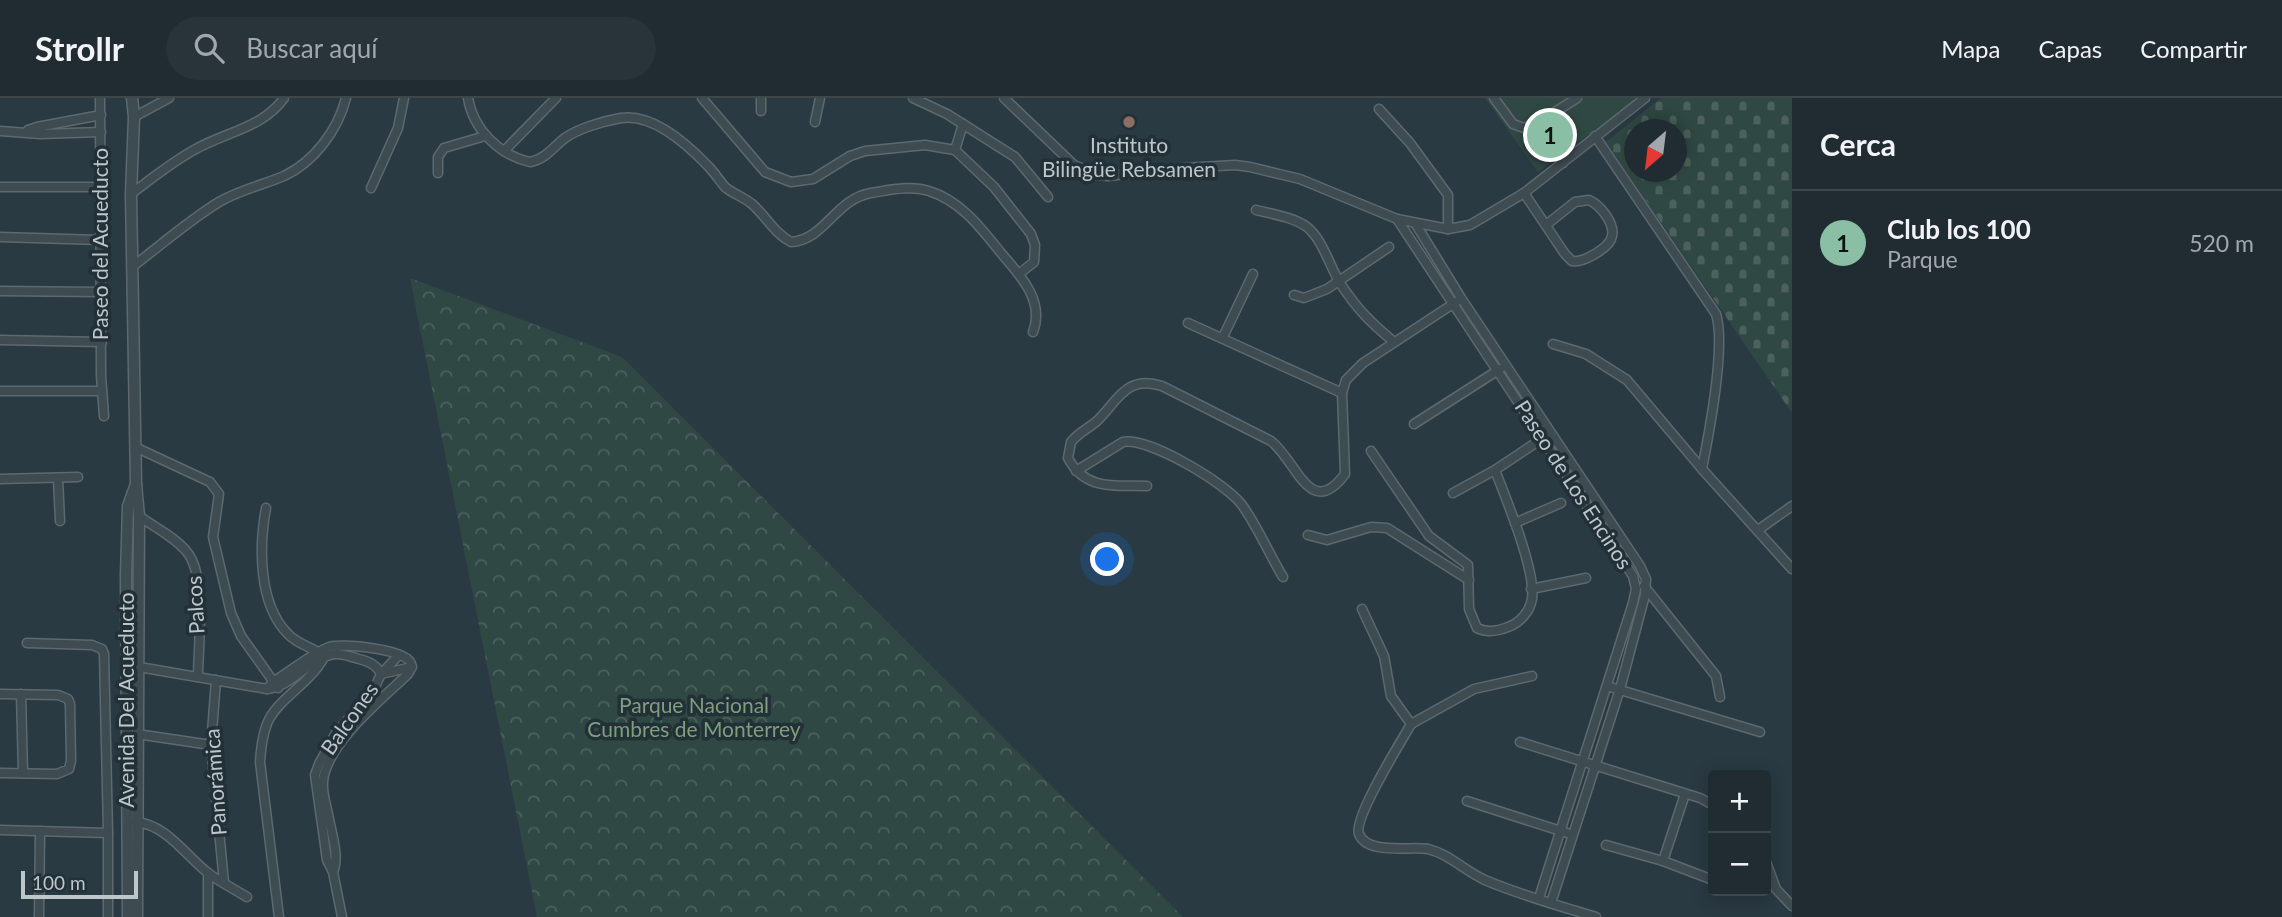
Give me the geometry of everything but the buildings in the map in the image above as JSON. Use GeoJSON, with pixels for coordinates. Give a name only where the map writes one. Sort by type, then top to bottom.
{"type":"FeatureCollection","features":[{"type":"Feature","properties":{"kind":"street","name":"Paseo del Acueducto"},"geometry":{"type":"LineString","coordinates":[[100,98],[104,416]]}},
{"type":"Feature","properties":{"kind":"street","name":"Avenida Del Acueducto"},"geometry":{"type":"LineString","coordinates":[[132,98],[135,447],[139,516],[136,822],[138,917]]}},
{"type":"Feature","properties":{"kind":"street"},"geometry":{"type":"LineString","coordinates":[[134,117],[169,98]]}},
{"type":"Feature","properties":{"kind":"street"},"geometry":{"type":"LineString","coordinates":[[131,194],[195,149],[257,123],[278,107],[284,98]]}},
{"type":"Feature","properties":{"kind":"street"},"geometry":{"type":"LineString","coordinates":[[132,267],[220,201],[286,175],[299,167],[336,126],[346,98]]}},
{"type":"Feature","properties":{"kind":"street"},"geometry":{"type":"LineString","coordinates":[[371,188],[398,128],[404,98]]}},
{"type":"Feature","properties":{"kind":"street"},"geometry":{"type":"LineString","coordinates":[[468,98],[485,136],[521,160],[537,160],[579,131],[618,119],[640,118],[653,123],[709,166],[726,187],[751,203],[775,230],[791,242],[810,237],[833,214],[867,193],[912,187],[929,191],[969,215],[1020,273],[1036,306],[1037,316],[1033,332]]}},
{"type":"Feature","properties":{"kind":"street"},"geometry":{"type":"LineString","coordinates":[[504,151],[556,98]]}},
{"type":"Feature","properties":{"kind":"street"},"geometry":{"type":"LineString","coordinates":[[702,98],[765,172],[792,182],[813,179],[850,156],[865,151],[925,145],[955,150],[994,187],[1031,233],[1035,245],[1034,262],[1020,273]]}},
{"type":"Feature","properties":{"kind":"street"},"geometry":{"type":"LineString","coordinates":[[761,98],[761,111]]}},
{"type":"Feature","properties":{"kind":"street"},"geometry":{"type":"LineString","coordinates":[[815,122],[820,98]]}},
{"type":"Feature","properties":{"kind":"street"},"geometry":{"type":"LineString","coordinates":[[913,98],[963,124],[1015,158],[1048,197]]}},
{"type":"Feature","properties":{"kind":"street"},"geometry":{"type":"LineString","coordinates":[[1004,98],[1074,165],[1097,175],[1116,176],[1168,169],[1235,165],[1250,167],[1300,179],[1397,219],[1448,229],[1470,225],[1524,192],[1645,98]]}},
{"type":"Feature","properties":{"kind":"street"},"geometry":{"type":"LineString","coordinates":[[1494,98],[1509,120],[1519,128],[1547,117],[1577,98]]}},
{"type":"Feature","properties":{"kind":"street"},"geometry":{"type":"LineString","coordinates":[[1379,109],[1410,143],[1448,195],[1448,229]]}},
{"type":"Feature","properties":{"kind":"street"},"geometry":{"type":"LineString","coordinates":[[25,132],[37,127],[101,115]]}},
{"type":"Feature","properties":{"kind":"street"},"geometry":{"type":"LineString","coordinates":[[1547,117],[1563,163]]}},
{"type":"Feature","properties":{"kind":"street"},"geometry":{"type":"LineString","coordinates":[[955,150],[963,124]]}},
{"type":"Feature","properties":{"kind":"street"},"geometry":{"type":"LineString","coordinates":[[0,131],[40,134],[101,132]]}},
{"type":"Feature","properties":{"kind":"street"},"geometry":{"type":"LineString","coordinates":[[438,173],[438,157],[444,148],[485,136]]}},
{"type":"Feature","properties":{"kind":"street"},"geometry":{"type":"LineString","coordinates":[[1595,136],[1716,314],[1719,323],[1720,346],[1702,469]]}},
{"type":"Feature","properties":{"kind":"street"},"geometry":{"type":"LineString","coordinates":[[0,187],[100,187]]}},
{"type":"Feature","properties":{"kind":"street"},"geometry":{"type":"LineString","coordinates":[[1524,192],[1565,254],[1575,262],[1584,260],[1608,244],[1613,234],[1600,208],[1585,200],[1575,202],[1546,225]]}},
{"type":"Feature","properties":{"kind":"street"},"geometry":{"type":"LineString","coordinates":[[1256,210],[1292,220],[1309,229],[1315,235],[1339,281],[1366,319],[1394,342]]}},
{"type":"Feature","properties":{"kind":"street","name":"Paseo de Los Encinos"},"geometry":{"type":"LineString","coordinates":[[1397,219],[1635,582],[1633,603],[1539,898]]}},
{"type":"Feature","properties":{"kind":"street","name":"Paseo de Los Encinos"},"geometry":{"type":"LineString","coordinates":[[1415,223],[1461,298],[1640,566],[1646,579],[1620,689],[1551,903]]}},
{"type":"Feature","properties":{"kind":"street"},"geometry":{"type":"LineString","coordinates":[[0,237],[100,240]]}},
{"type":"Feature","properties":{"kind":"street"},"geometry":{"type":"LineString","coordinates":[[1294,295],[1304,298],[1312,296],[1388,247]]}},
{"type":"Feature","properties":{"kind":"street"},"geometry":{"type":"LineString","coordinates":[[1223,337],[1254,274]]}},
{"type":"Feature","properties":{"kind":"street"},"geometry":{"type":"LineString","coordinates":[[0,291],[101,292]]}},
{"type":"Feature","properties":{"kind":"street"},"geometry":{"type":"LineString","coordinates":[[1147,486],[1090,482],[1076,471],[1068,458],[1074,438],[1100,419],[1120,393],[1126,389],[1152,384],[1162,386],[1271,441],[1282,451],[1308,486],[1317,492],[1329,491],[1337,486],[1345,474],[1342,393],[1346,380],[1356,369],[1461,298]]}},
{"type":"Feature","properties":{"kind":"street"},"geometry":{"type":"LineString","coordinates":[[1188,323],[1342,393]]}},
{"type":"Feature","properties":{"kind":"street"},"geometry":{"type":"LineString","coordinates":[[0,340],[102,342]]}},
{"type":"Feature","properties":{"kind":"street"},"geometry":{"type":"LineString","coordinates":[[1553,344],[1586,354],[1627,380],[1792,569]]}},
{"type":"Feature","properties":{"kind":"street"},"geometry":{"type":"LineString","coordinates":[[1414,424],[1506,365]]}},
{"type":"Feature","properties":{"kind":"street"},"geometry":{"type":"LineString","coordinates":[[0,391],[102,391]]}},
{"type":"Feature","properties":{"kind":"street"},"geometry":{"type":"LineString","coordinates":[[1453,494],[1495,470],[1551,432]]}},
{"type":"Feature","properties":{"kind":"street"},"geometry":{"type":"LineString","coordinates":[[1076,471],[1129,441],[1155,449],[1196,468],[1241,504],[1283,577]]}},
{"type":"Feature","properties":{"kind":"street"},"geometry":{"type":"LineString","coordinates":[[135,447],[210,482],[219,494],[213,537],[231,613],[241,636],[273,686]]}},
{"type":"Feature","properties":{"kind":"street"},"geometry":{"type":"LineString","coordinates":[[1371,451],[1429,536],[1468,565],[1470,616],[1477,628],[1482,630],[1509,627],[1521,620],[1532,600],[1516,523],[1495,470]]}},
{"type":"Feature","properties":{"kind":"street"},"geometry":{"type":"LineString","coordinates":[[0,479],[78,477]]}},
{"type":"Feature","properties":{"kind":"street"},"geometry":{"type":"LineString","coordinates":[[58,478],[60,521]]}},
{"type":"Feature","properties":{"kind":"street","name":"Avenida Del Acueducto"},"geometry":{"type":"LineString","coordinates":[[128,917],[128,506],[136,484]]}},
{"type":"Feature","properties":{"kind":"street"},"geometry":{"type":"LineString","coordinates":[[1516,523],[1561,503]]}},
{"type":"Feature","properties":{"kind":"street"},"geometry":{"type":"LineString","coordinates":[[1758,530],[1792,506]]}},
{"type":"Feature","properties":{"kind":"street"},"geometry":{"type":"LineString","coordinates":[[139,667],[273,686],[322,655],[337,645],[381,650],[407,657],[411,665],[381,674],[379,668],[364,660],[339,654],[322,655],[305,648],[286,633],[271,605],[262,560],[262,530],[266,508]]}},
{"type":"Feature","properties":{"kind":"street","name":"Palcos"},"geometry":{"type":"LineString","coordinates":[[139,516],[184,549],[195,568],[198,677]]}},
{"type":"Feature","properties":{"kind":"street"},"geometry":{"type":"LineString","coordinates":[[1308,535],[1326,540],[1371,527],[1388,528],[1426,555],[1469,580]]}},
{"type":"Feature","properties":{"kind":"street"},"geometry":{"type":"LineString","coordinates":[[1531,589],[1586,578]]}},
{"type":"Feature","properties":{"kind":"street"},"geometry":{"type":"LineString","coordinates":[[1635,582],[1646,587],[1716,676],[1720,697]]}},
{"type":"Feature","properties":{"kind":"street"},"geometry":{"type":"LineString","coordinates":[[1362,609],[1384,656],[1391,696],[1411,724]]}},
{"type":"Feature","properties":{"kind":"street","name":"Avenida Del Acueducto"},"geometry":{"type":"LineString","coordinates":[[27,643],[92,645],[102,649],[108,917]]}},
{"type":"Feature","properties":{"kind":"street"},"geometry":{"type":"LineString","coordinates":[[279,917],[260,762],[261,739],[271,714],[319,667],[322,655]]}},
{"type":"Feature","properties":{"kind":"street","name":"Balcones"},"geometry":{"type":"LineString","coordinates":[[342,917],[333,873],[327,860],[315,775],[326,748],[336,733],[374,690],[381,674],[399,655]]}},
{"type":"Feature","properties":{"kind":"street","name":"Balcones"},"geometry":{"type":"LineString","coordinates":[[333,873],[335,858],[323,782],[327,769],[340,746],[408,674],[411,665]]}},
{"type":"Feature","properties":{"kind":"street"},"geometry":{"type":"LineString","coordinates":[[1532,676],[1474,690],[1411,724],[1372,793],[1358,824],[1358,832],[1369,845],[1377,848],[1429,849],[1486,880],[1596,917]]}},
{"type":"Feature","properties":{"kind":"street","name":"Panorámica"},"geometry":{"type":"LineString","coordinates":[[216,680],[211,745],[224,883]]}},
{"type":"Feature","properties":{"kind":"street"},"geometry":{"type":"LineString","coordinates":[[1607,686],[1760,732]]}},
{"type":"Feature","properties":{"kind":"street"},"geometry":{"type":"LineString","coordinates":[[0,694],[58,695],[68,699],[71,761],[69,769],[57,774],[0,772]]}},
{"type":"Feature","properties":{"kind":"street"},"geometry":{"type":"LineString","coordinates":[[21,694],[23,773]]}},
{"type":"Feature","properties":{"kind":"street"},"geometry":{"type":"LineString","coordinates":[[137,734],[211,745]]}},
{"type":"Feature","properties":{"kind":"street"},"geometry":{"type":"LineString","coordinates":[[1520,742],[1708,802]]}},
{"type":"Feature","properties":{"kind":"street"},"geometry":{"type":"LineString","coordinates":[[1663,860],[1685,794]]}},
{"type":"Feature","properties":{"kind":"street"},"geometry":{"type":"LineString","coordinates":[[1700,798],[1708,797]]}},
{"type":"Feature","properties":{"kind":"street"},"geometry":{"type":"LineString","coordinates":[[1466,801],[1573,835]]}},
{"type":"Feature","properties":{"kind":"street"},"geometry":{"type":"LineString","coordinates":[[136,822],[148,823],[162,830],[208,873],[247,897]]}},
{"type":"Feature","properties":{"kind":"street"},"geometry":{"type":"LineString","coordinates":[[0,830],[108,833]]}},
{"type":"Feature","properties":{"kind":"street"},"geometry":{"type":"LineString","coordinates":[[39,917],[40,831]]}},
{"type":"Feature","properties":{"kind":"street"},"geometry":{"type":"LineString","coordinates":[[1606,845],[1663,860],[1708,878]]}},
{"type":"Feature","properties":{"kind":"street"},"geometry":{"type":"LineString","coordinates":[[208,873],[208,917]]}},
{"type":"Feature","properties":{"kind":"street"},"geometry":{"type":"LineString","coordinates":[[1771,876],[1776,889],[1792,906]]}},
{"type":"Feature","properties":{"kind":"green space"},"geometry":{"type":"Polygon","coordinates":[[[1485,98],[1638,98],[1538,172],[1485,98]]]}},
{"type":"Feature","properties":{"kind":"green space"},"geometry":{"type":"Polygon","coordinates":[[[1661,98],[1792,98],[1792,413],[1633,182],[1687,182],[1687,119],[1635,119],[1661,98]]]}},
{"type":"Feature","properties":{"kind":"green space"},"geometry":{"type":"Polygon","coordinates":[[[1624,128],[1624,168],[1606,142],[1624,128]]]}},
{"type":"Feature","properties":{"kind":"green space","name":"Parque Nacional Cumbres de Monterrey"},"geometry":{"type":"Polygon","coordinates":[[[410,278],[622,357],[1183,917],[537,917],[410,278]]]}},
{"type":"Feature","properties":{"kind":"place","name":"Instituto Bilingüe Rebsamen"},"geometry":{"type":"Point","coordinates":[1129,122]}},
{"type":"Feature","properties":{"kind":"place","name":"Club los 100"},"geometry":{"type":"Point","coordinates":[1550,135]}}]}
